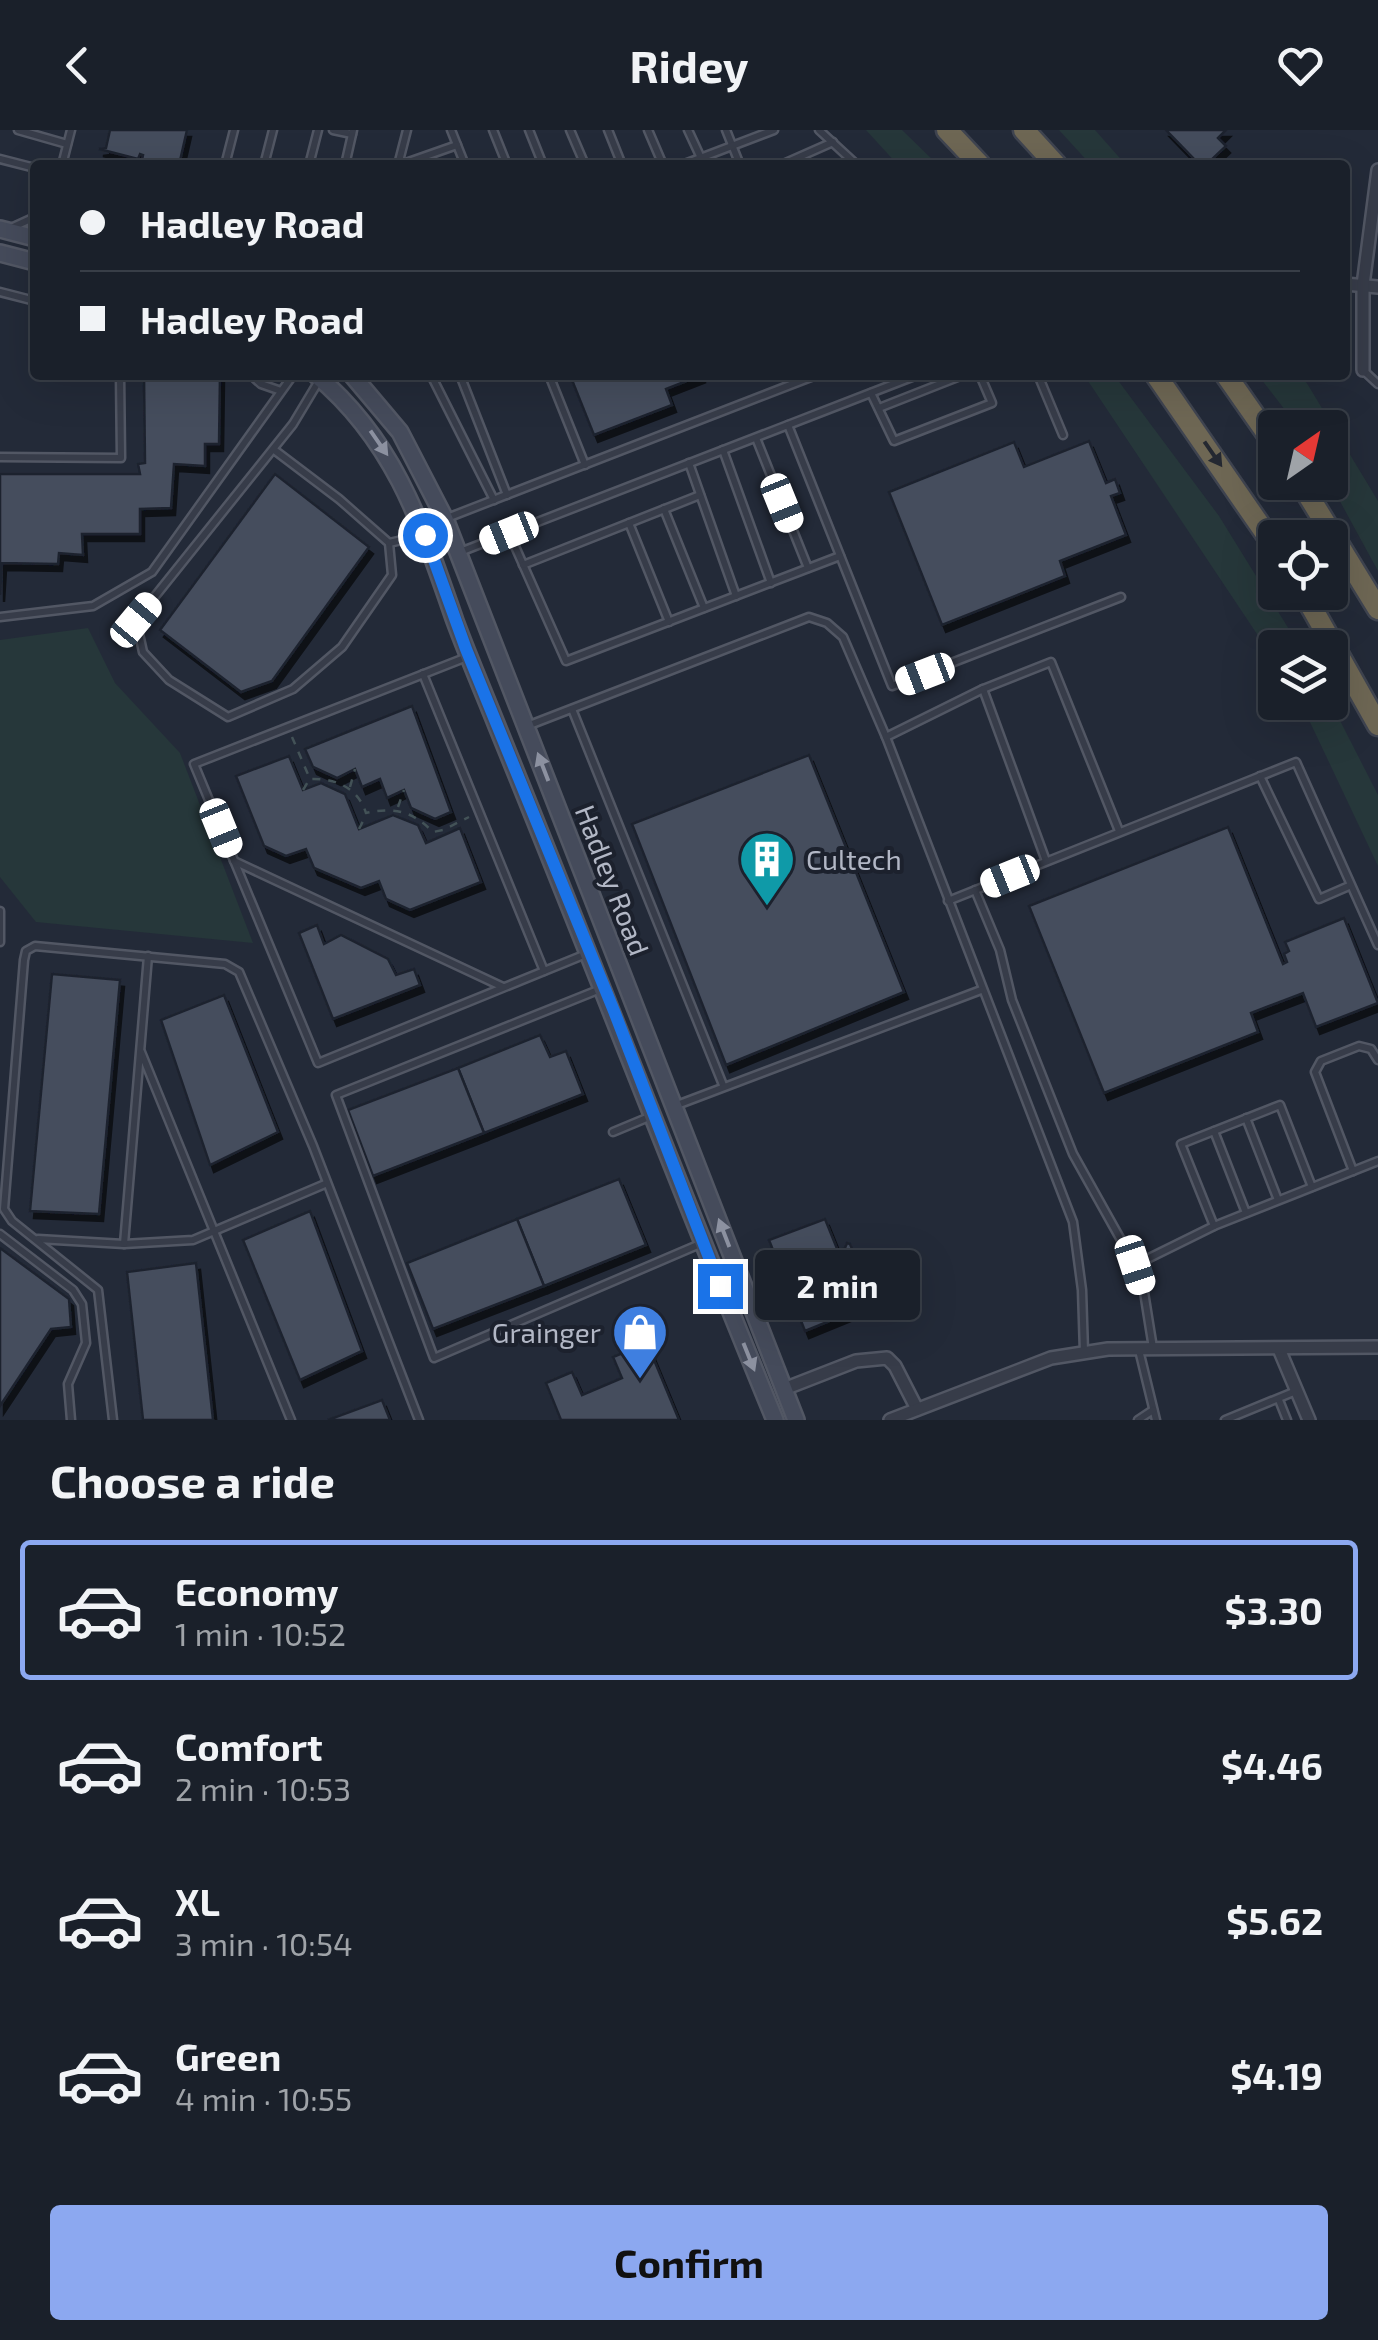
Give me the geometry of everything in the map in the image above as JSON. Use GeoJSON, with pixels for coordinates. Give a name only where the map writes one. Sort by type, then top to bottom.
{"type":"FeatureCollection","features":[{"type":"Feature","properties":{"kind":"highway"},"geometry":{"type":"LineString","coordinates":[[947,130],[975,160]]}},
{"type":"Feature","properties":{"kind":"highway"},"geometry":{"type":"LineString","coordinates":[[1024,130],[1051,160]]}},
{"type":"Feature","properties":{"kind":"highway"},"geometry":{"type":"LineString","coordinates":[[1159,380],[1258,522]]}},
{"type":"Feature","properties":{"kind":"highway"},"geometry":{"type":"LineString","coordinates":[[1230,380],[1258,420]]}},
{"type":"Feature","properties":{"kind":"highway"},"geometry":{"type":"LineString","coordinates":[[1311,500],[1378,609]]}},
{"type":"Feature","properties":{"kind":"highway"},"geometry":{"type":"LineString","coordinates":[[1313,610],[1378,726]]}},
{"type":"Feature","properties":{"kind":"main road"},"geometry":{"type":"LineString","coordinates":[[2,229],[30,237]]}},
{"type":"Feature","properties":{"kind":"main road"},"geometry":{"type":"LineString","coordinates":[[0,253],[30,261]]}},
{"type":"Feature","properties":{"kind":"main road","name":"Hadley Road"},"geometry":{"type":"LineString","coordinates":[[322,380],[347,401],[372,432],[392,463],[423,530],[468,656],[775,1420]]}},
{"type":"Feature","properties":{"kind":"main road","name":"Hadley Road"},"geometry":{"type":"LineString","coordinates":[[356,380],[400,432],[446,519],[796,1420]]}},
{"type":"Feature","properties":{"kind":"main road"},"geometry":{"type":"LineString","coordinates":[[423,530],[446,519]]}},
{"type":"Feature","properties":{"kind":"street"},"geometry":{"type":"LineString","coordinates":[[1363,370],[1363,285],[1378,170]]}},
{"type":"Feature","properties":{"kind":"street"},"geometry":{"type":"LineString","coordinates":[[1350,284],[1378,287]]}},
{"type":"Feature","properties":{"kind":"street"},"geometry":{"type":"LineString","coordinates":[[890,1420],[1051,1358],[1139,1349],[1378,1346]]}},
{"type":"Feature","properties":{"kind":"street"},"geometry":{"type":"LineString","coordinates":[[1279,1349],[1309,1420]]}},
{"type":"Feature","properties":{"kind":"street"},"geometry":{"type":"LineString","coordinates":[[784,1390],[856,1361],[888,1358],[917,1409]]}},
{"type":"Feature","properties":{"kind":"lane"},"geometry":{"type":"LineString","coordinates":[[18,130],[67,144]]}},
{"type":"Feature","properties":{"kind":"lane"},"geometry":{"type":"LineString","coordinates":[[63,160],[71,130]]}},
{"type":"Feature","properties":{"kind":"lane"},"geometry":{"type":"LineString","coordinates":[[226,160],[234,130]]}},
{"type":"Feature","properties":{"kind":"lane"},"geometry":{"type":"LineString","coordinates":[[265,160],[273,130]]}},
{"type":"Feature","properties":{"kind":"lane"},"geometry":{"type":"LineString","coordinates":[[310,160],[318,130]]}},
{"type":"Feature","properties":{"kind":"lane"},"geometry":{"type":"LineString","coordinates":[[333,130],[353,132],[345,160]]}},
{"type":"Feature","properties":{"kind":"lane"},"geometry":{"type":"LineString","coordinates":[[400,160],[407,130]]}},
{"type":"Feature","properties":{"kind":"lane"},"geometry":{"type":"LineString","coordinates":[[452,130],[463,160]]}},
{"type":"Feature","properties":{"kind":"lane"},"geometry":{"type":"LineString","coordinates":[[493,130],[505,160]]}},
{"type":"Feature","properties":{"kind":"lane"},"geometry":{"type":"LineString","coordinates":[[529,130],[541,160]]}},
{"type":"Feature","properties":{"kind":"lane"},"geometry":{"type":"LineString","coordinates":[[570,130],[582,160]]}},
{"type":"Feature","properties":{"kind":"lane"},"geometry":{"type":"LineString","coordinates":[[608,130],[620,160]]}},
{"type":"Feature","properties":{"kind":"lane"},"geometry":{"type":"LineString","coordinates":[[648,130],[661,160]]}},
{"type":"Feature","properties":{"kind":"lane"},"geometry":{"type":"LineString","coordinates":[[688,130],[701,158]]}},
{"type":"Feature","properties":{"kind":"lane"},"geometry":{"type":"LineString","coordinates":[[726,130],[738,160]]}},
{"type":"Feature","properties":{"kind":"lane"},"geometry":{"type":"LineString","coordinates":[[819,130],[852,160]]}},
{"type":"Feature","properties":{"kind":"lane"},"geometry":{"type":"LineString","coordinates":[[696,160],[770,131]]}},
{"type":"Feature","properties":{"kind":"lane"},"geometry":{"type":"LineString","coordinates":[[791,160],[832,142]]}},
{"type":"Feature","properties":{"kind":"lane"},"geometry":{"type":"LineString","coordinates":[[414,160],[457,145]]}},
{"type":"Feature","properties":{"kind":"lane"},"geometry":{"type":"LineString","coordinates":[[0,159],[30,167]]}},
{"type":"Feature","properties":{"kind":"lane"},"geometry":{"type":"LineString","coordinates":[[2,229],[30,219]]}},
{"type":"Feature","properties":{"kind":"lane"},"geometry":{"type":"LineString","coordinates":[[0,292],[30,300]]}},
{"type":"Feature","properties":{"kind":"lane"},"geometry":{"type":"LineString","coordinates":[[1363,370],[1378,384]]}},
{"type":"Feature","properties":{"kind":"lane"},"geometry":{"type":"LineString","coordinates":[[0,458],[121,458],[120,380]]}},
{"type":"Feature","properties":{"kind":"lane"},"geometry":{"type":"LineString","coordinates":[[257,380],[281,392]]}},
{"type":"Feature","properties":{"kind":"lane"},"geometry":{"type":"LineString","coordinates":[[0,617],[93,606],[152,572],[289,380]]}},
{"type":"Feature","properties":{"kind":"lane"},"geometry":{"type":"LineString","coordinates":[[273,450],[340,499],[389,543],[392,576],[342,647],[292,689],[228,717],[169,680],[142,652],[136,620],[273,450],[294,424],[316,380]]}},
{"type":"Feature","properties":{"kind":"lane"},"geometry":{"type":"LineString","coordinates":[[433,380],[494,500]]}},
{"type":"Feature","properties":{"kind":"lane"},"geometry":{"type":"LineString","coordinates":[[462,380],[506,495]]}},
{"type":"Feature","properties":{"kind":"lane"},"geometry":{"type":"LineString","coordinates":[[550,380],[585,465]]}},
{"type":"Feature","properties":{"kind":"lane"},"geometry":{"type":"LineString","coordinates":[[446,519],[803,380]]}},
{"type":"Feature","properties":{"kind":"lane"},"geometry":{"type":"LineString","coordinates":[[459,553],[905,380]]}},
{"type":"Feature","properties":{"kind":"lane"},"geometry":{"type":"LineString","coordinates":[[879,408],[951,380]]}},
{"type":"Feature","properties":{"kind":"lane"},"geometry":{"type":"LineString","coordinates":[[872,393],[894,441],[992,403],[982,380]]}},
{"type":"Feature","properties":{"kind":"lane"},"geometry":{"type":"LineString","coordinates":[[1040,380],[1063,436]]}},
{"type":"Feature","properties":{"kind":"lane"},"geometry":{"type":"LineString","coordinates":[[788,425],[892,686],[1121,597]]}},
{"type":"Feature","properties":{"kind":"lane"},"geometry":{"type":"LineString","coordinates":[[756,438],[808,568]]}},
{"type":"Feature","properties":{"kind":"lane"},"geometry":{"type":"LineString","coordinates":[[723,450],[771,583]]}},
{"type":"Feature","properties":{"kind":"lane"},"geometry":{"type":"LineString","coordinates":[[689,464],[736,596]]}},
{"type":"Feature","properties":{"kind":"lane"},"geometry":{"type":"LineString","coordinates":[[524,565],[700,495]]}},
{"type":"Feature","properties":{"kind":"lane"},"geometry":{"type":"LineString","coordinates":[[664,509],[704,608]]}},
{"type":"Feature","properties":{"kind":"lane"},"geometry":{"type":"LineString","coordinates":[[629,523],[669,622]]}},
{"type":"Feature","properties":{"kind":"lane"},"geometry":{"type":"LineString","coordinates":[[389,543],[423,530]]}},
{"type":"Feature","properties":{"kind":"lane"},"geometry":{"type":"LineString","coordinates":[[509,533],[566,662],[840,556]]}},
{"type":"Feature","properties":{"kind":"lane"},"geometry":{"type":"LineString","coordinates":[[527,726],[809,617],[827,622],[843,637],[886,737],[1073,1222],[1082,1290],[1084,1353]]}},
{"type":"Feature","properties":{"kind":"lane"},"geometry":{"type":"LineString","coordinates":[[468,656],[194,764],[318,1064],[590,952]]}},
{"type":"Feature","properties":{"kind":"lane"},"geometry":{"type":"LineString","coordinates":[[886,737],[983,688],[1052,662],[1118,831]]}},
{"type":"Feature","properties":{"kind":"lane"},"geometry":{"type":"LineString","coordinates":[[423,674],[544,971]]}},
{"type":"Feature","properties":{"kind":"lane"},"geometry":{"type":"LineString","coordinates":[[983,688],[1046,861]]}},
{"type":"Feature","properties":{"kind":"lane"},"geometry":{"type":"LineString","coordinates":[[572,708],[723,1086]]}},
{"type":"Feature","properties":{"kind":"lane"},"geometry":{"type":"LineString","coordinates":[[948,901],[1296,762],[1378,944]]}},
{"type":"Feature","properties":{"kind":"lane"},"geometry":{"type":"LineString","coordinates":[[1260,776],[1319,898],[1349,886]]}},
{"type":"Feature","properties":{"kind":"lane"},"geometry":{"type":"LineString","coordinates":[[234,860],[504,987]]}},
{"type":"Feature","properties":{"kind":"lane"},"geometry":{"type":"LineString","coordinates":[[974,890],[1000,950],[1012,1000],[1073,1154],[1135,1265],[1144,1292],[1153,1349]]}},
{"type":"Feature","properties":{"kind":"lane"},"geometry":{"type":"LineString","coordinates":[[0,911],[0,942]]}},
{"type":"Feature","properties":{"kind":"lane"},"geometry":{"type":"LineString","coordinates":[[112,1420],[98,1290],[12,1220],[4,1208],[26,951],[35,946],[225,964],[240,972],[313,1146],[419,1420]]}},
{"type":"Feature","properties":{"kind":"lane"},"geometry":{"type":"LineString","coordinates":[[124,1244],[148,956]]}},
{"type":"Feature","properties":{"kind":"lane"},"geometry":{"type":"LineString","coordinates":[[604,988],[336,1094],[434,1358],[702,1243]]}},
{"type":"Feature","properties":{"kind":"lane"},"geometry":{"type":"LineString","coordinates":[[676,1105],[981,990]]}},
{"type":"Feature","properties":{"kind":"lane"},"geometry":{"type":"LineString","coordinates":[[1353,1172],[1315,1072],[1321,1061],[1359,1046],[1372,1049],[1378,1060]]}},
{"type":"Feature","properties":{"kind":"lane"},"geometry":{"type":"LineString","coordinates":[[141,1052],[290,1420]]}},
{"type":"Feature","properties":{"kind":"lane"},"geometry":{"type":"LineString","coordinates":[[1214,1226],[1180,1144],[1280,1105],[1312,1187]]}},
{"type":"Feature","properties":{"kind":"lane"},"geometry":{"type":"LineString","coordinates":[[614,1132],[653,1115]]}},
{"type":"Feature","properties":{"kind":"lane"},"geometry":{"type":"LineString","coordinates":[[1246,1118],[1278,1200]]}},
{"type":"Feature","properties":{"kind":"lane"},"geometry":{"type":"LineString","coordinates":[[1214,1131],[1246,1213]]}},
{"type":"Feature","properties":{"kind":"lane"},"geometry":{"type":"LineString","coordinates":[[1135,1265],[1214,1226],[1378,1162]]}},
{"type":"Feature","properties":{"kind":"lane"},"geometry":{"type":"LineString","coordinates":[[38,1239],[124,1244],[192,1240],[325,1184]]}},
{"type":"Feature","properties":{"kind":"lane"},"geometry":{"type":"LineString","coordinates":[[0,1234],[73,1290],[82,1304],[86,1343],[68,1384],[71,1420]]}},
{"type":"Feature","properties":{"kind":"lane"},"geometry":{"type":"LineString","coordinates":[[1139,1349],[1156,1420]]}},
{"type":"Feature","properties":{"kind":"lane"},"geometry":{"type":"LineString","coordinates":[[1225,1420],[1297,1391]]}},
{"type":"Feature","properties":{"kind":"lane"},"geometry":{"type":"LineString","coordinates":[[1279,1400],[1287,1420]]}},
{"type":"Feature","properties":{"kind":"lane"},"geometry":{"type":"LineString","coordinates":[[1138,1420],[1152,1410]]}},
{"type":"Feature","properties":{"kind":"path"},"geometry":{"type":"LineString","coordinates":[[288,727],[310,779]]}},
{"type":"Feature","properties":{"kind":"path"},"geometry":{"type":"LineString","coordinates":[[349,788],[355,769]]}},
{"type":"Feature","properties":{"kind":"path"},"geometry":{"type":"LineString","coordinates":[[310,779],[349,788],[366,813],[359,829]]}},
{"type":"Feature","properties":{"kind":"path"},"geometry":{"type":"LineString","coordinates":[[303,790],[310,779]]}},
{"type":"Feature","properties":{"kind":"path"},"geometry":{"type":"LineString","coordinates":[[398,809],[404,790]]}},
{"type":"Feature","properties":{"kind":"path"},"geometry":{"type":"LineString","coordinates":[[366,813],[398,809],[412,814],[433,832]]}},
{"type":"Feature","properties":{"kind":"path"},"geometry":{"type":"LineString","coordinates":[[433,832],[479,812]]}},
{"type":"Feature","properties":{"kind":"path"},"geometry":{"type":"LineString","coordinates":[[431,841],[433,832]]}},
{"type":"Feature","properties":{"kind":"shaded area"},"geometry":{"type":"Polygon","coordinates":[[[866,130],[902,130],[933,160],[893,160],[866,130]]]}},
{"type":"Feature","properties":{"kind":"shaded area"},"geometry":{"type":"Polygon","coordinates":[[[1059,130],[1095,130],[1122,160],[1086,160],[1059,130]]]}},
{"type":"Feature","properties":{"kind":"shaded area"},"geometry":{"type":"Polygon","coordinates":[[[1087,380],[1118,380],[1219,516],[1258,579],[1258,610],[1277,610],[1289,630],[1258,630],[1258,636],[1087,380]]]}},
{"type":"Feature","properties":{"kind":"shaded area"},"geometry":{"type":"Polygon","coordinates":[[[1262,380],[1304,380],[1323,410],[1285,410],[1262,380]]]}},
{"type":"Feature","properties":{"kind":"shaded area"},"geometry":{"type":"Polygon","coordinates":[[[1348,451],[1378,501],[1378,571],[1339,500],[1348,500],[1348,451]]]}},
{"type":"Feature","properties":{"kind":"shaded area"},"geometry":{"type":"Polygon","coordinates":[[[88,628],[115,683],[180,753],[253,943],[36,922],[0,877],[0,640],[88,628]]]}},
{"type":"Feature","properties":{"kind":"shaded area"},"geometry":{"type":"Polygon","coordinates":[[[1309,720],[1340,720],[1378,795],[1378,866],[1309,720]]]}},
{"type":"Feature","properties":{"kind":"building"},"geometry":{"type":"Polygon","coordinates":[[[110,130],[187,130],[180,160],[142,160],[140,154],[138,159],[99,149],[106,148],[110,130]]]}},
{"type":"Feature","properties":{"kind":"building"},"geometry":{"type":"Polygon","coordinates":[[[1166,130],[1226,130],[1218,138],[1226,146],[1211,160],[1195,160],[1166,130]]]}},
{"type":"Feature","properties":{"kind":"building"},"geometry":{"type":"Polygon","coordinates":[[[144,380],[220,380],[219,444],[205,444],[205,466],[174,464],[171,508],[140,509],[140,534],[82,534],[83,555],[59,553],[58,564],[2,563],[0,595],[0,474],[140,474],[138,464],[145,463],[144,380]]]}},
{"type":"Feature","properties":{"kind":"building"},"geometry":{"type":"Polygon","coordinates":[[[572,380],[689,380],[666,389],[672,405],[594,435],[572,380]]]}},
{"type":"Feature","properties":{"kind":"building"},"geometry":{"type":"Polygon","coordinates":[[[1089,441],[1106,483],[1115,479],[1120,493],[1111,496],[1126,535],[1060,561],[1065,576],[942,625],[889,492],[1014,442],[1024,467],[1089,441]]]}},
{"type":"Feature","properties":{"kind":"building"},"geometry":{"type":"Polygon","coordinates":[[[275,474],[369,547],[272,681],[241,692],[160,630],[275,474]]]}},
{"type":"Feature","properties":{"kind":"building"},"geometry":{"type":"Polygon","coordinates":[[[412,706],[451,812],[435,819],[411,808],[404,790],[387,798],[380,779],[362,787],[355,769],[337,778],[313,767],[305,749],[412,706]]]}},
{"type":"Feature","properties":{"kind":"building","name":"Cultech"},"geometry":{"type":"Polygon","coordinates":[[[809,755],[904,992],[726,1065],[632,824],[809,755]]]}},
{"type":"Feature","properties":{"kind":"building"},"geometry":{"type":"Polygon","coordinates":[[[289,756],[303,790],[321,783],[345,794],[359,829],[393,815],[418,825],[426,843],[460,828],[481,882],[410,910],[386,899],[379,881],[361,888],[314,868],[306,849],[286,856],[264,846],[236,776],[289,756]]]}},
{"type":"Feature","properties":{"kind":"building"},"geometry":{"type":"Polygon","coordinates":[[[1228,827],[1283,964],[1287,962],[1284,954],[1289,951],[1285,942],[1344,918],[1378,1003],[1316,1027],[1303,993],[1251,1013],[1258,1032],[1104,1093],[1029,906],[1228,827]]]}},
{"type":"Feature","properties":{"kind":"building"},"geometry":{"type":"Polygon","coordinates":[[[317,925],[324,944],[341,935],[388,959],[396,975],[414,969],[420,985],[333,1019],[299,933],[317,925]]]}},
{"type":"Feature","properties":{"kind":"building"},"geometry":{"type":"Polygon","coordinates":[[[52,974],[120,980],[99,1214],[30,1211],[52,974]]]}},
{"type":"Feature","properties":{"kind":"building"},"geometry":{"type":"Polygon","coordinates":[[[224,995],[278,1132],[210,1165],[161,1020],[224,995]]]}},
{"type":"Feature","properties":{"kind":"building"},"geometry":{"type":"Polygon","coordinates":[[[540,1035],[550,1057],[566,1051],[583,1094],[484,1133],[458,1068],[540,1035]]]}},
{"type":"Feature","properties":{"kind":"building"},"geometry":{"type":"Polygon","coordinates":[[[458,1068],[484,1133],[373,1176],[348,1110],[458,1068]]]}},
{"type":"Feature","properties":{"kind":"building"},"geometry":{"type":"Polygon","coordinates":[[[619,1179],[646,1245],[544,1286],[517,1219],[619,1179]]]}},
{"type":"Feature","properties":{"kind":"building"},"geometry":{"type":"Polygon","coordinates":[[[310,1211],[362,1351],[300,1380],[243,1240],[310,1211]]]}},
{"type":"Feature","properties":{"kind":"building"},"geometry":{"type":"Polygon","coordinates":[[[517,1219],[544,1286],[433,1329],[407,1263],[517,1219]]]}},
{"type":"Feature","properties":{"kind":"building"},"geometry":{"type":"Polygon","coordinates":[[[825,1219],[838,1251],[850,1244],[858,1264],[843,1270],[859,1309],[805,1331],[769,1240],[825,1219]]]}},
{"type":"Feature","properties":{"kind":"building"},"geometry":{"type":"Polygon","coordinates":[[[0,1248],[69,1299],[71,1327],[51,1329],[0,1406],[0,1248]]]}},
{"type":"Feature","properties":{"kind":"building"},"geometry":{"type":"Polygon","coordinates":[[[196,1263],[213,1420],[143,1420],[127,1272],[196,1263]]]}},
{"type":"Feature","properties":{"kind":"building","name":"Grainger"},"geometry":{"type":"Polygon","coordinates":[[[647,1343],[679,1420],[561,1420],[546,1383],[572,1372],[582,1395],[622,1378],[613,1357],[647,1343]]]}},
{"type":"Feature","properties":{"kind":"building"},"geometry":{"type":"Polygon","coordinates":[[[382,1400],[390,1420],[328,1420],[382,1400]]]}},
{"type":"Feature","properties":{"kind":"place","name":"Cultech"},"geometry":{"type":"Point","coordinates":[767,908]}},
{"type":"Feature","properties":{"kind":"place","name":"Grainger"},"geometry":{"type":"Point","coordinates":[640,1381]}},
{"type":"Feature","properties":{"kind":"route"},"geometry":{"type":"LineString","coordinates":[[425,535],[466,649],[614,1011],[720,1286]]}}]}
